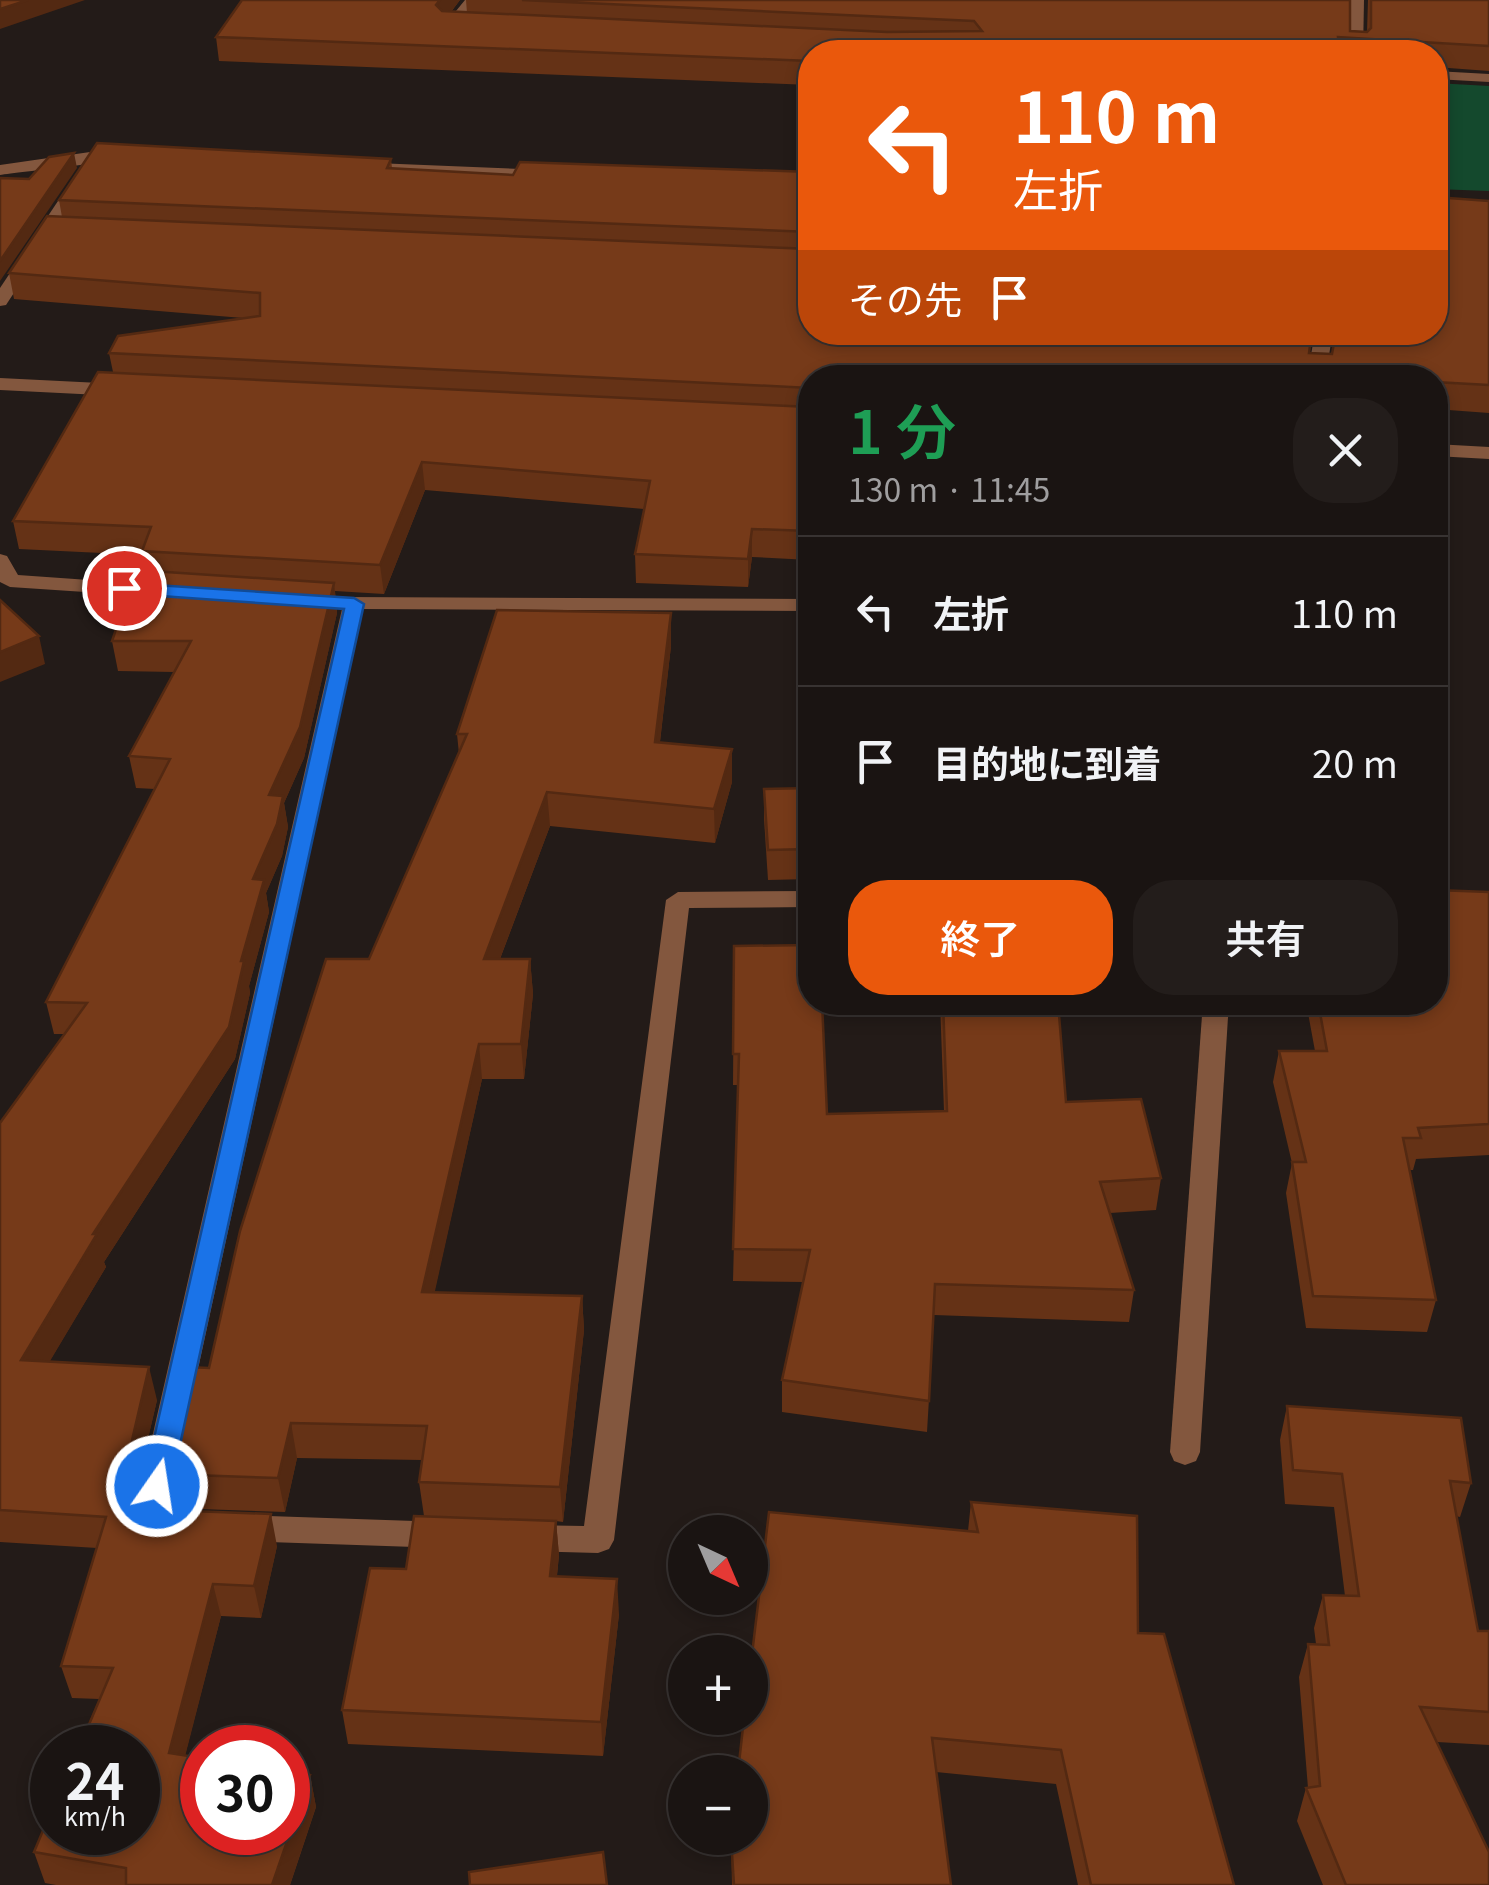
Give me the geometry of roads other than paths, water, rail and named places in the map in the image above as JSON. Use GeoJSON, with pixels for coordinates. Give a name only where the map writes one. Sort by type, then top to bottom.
{"type":"FeatureCollection","features":[{"type":"Feature","properties":{"kind":"street"},"geometry":{"type":"LineString","coordinates":[[472,0],[449,28],[488,30]]}},
{"type":"Feature","properties":{"kind":"street"},"geometry":{"type":"LineString","coordinates":[[1356,0],[1356,40]]}},
{"type":"Feature","properties":{"kind":"street"},"geometry":{"type":"LineString","coordinates":[[1448,76],[1489,78]]}},
{"type":"Feature","properties":{"kind":"street"},"geometry":{"type":"LineString","coordinates":[[0,301],[98,156]]}},
{"type":"Feature","properties":{"kind":"street"},"geometry":{"type":"LineString","coordinates":[[0,170],[98,156],[137,158]]}},
{"type":"Feature","properties":{"kind":"street"},"geometry":{"type":"LineString","coordinates":[[355,167],[572,176]]}},
{"type":"Feature","properties":{"kind":"street"},"geometry":{"type":"LineString","coordinates":[[44,232],[64,234]]}},
{"type":"Feature","properties":{"kind":"street"},"geometry":{"type":"LineString","coordinates":[[0,384],[138,391]]}},
{"type":"Feature","properties":{"kind":"street"},"geometry":{"type":"LineString","coordinates":[[1448,450],[1489,452]]}},
{"type":"Feature","properties":{"kind":"street"},"geometry":{"type":"LineString","coordinates":[[0,560],[10,581],[182,592]]}},
{"type":"Feature","properties":{"kind":"street"},"geometry":{"type":"LineString","coordinates":[[316,601],[798,605]]}},
{"type":"Feature","properties":{"kind":"street"},"geometry":{"type":"LineString","coordinates":[[354,604],[148,1525],[598,1540],[678,900],[798,900]]}},
{"type":"Feature","properties":{"kind":"street"},"geometry":{"type":"LineString","coordinates":[[1185,1452],[1215,1015]]}}]}
